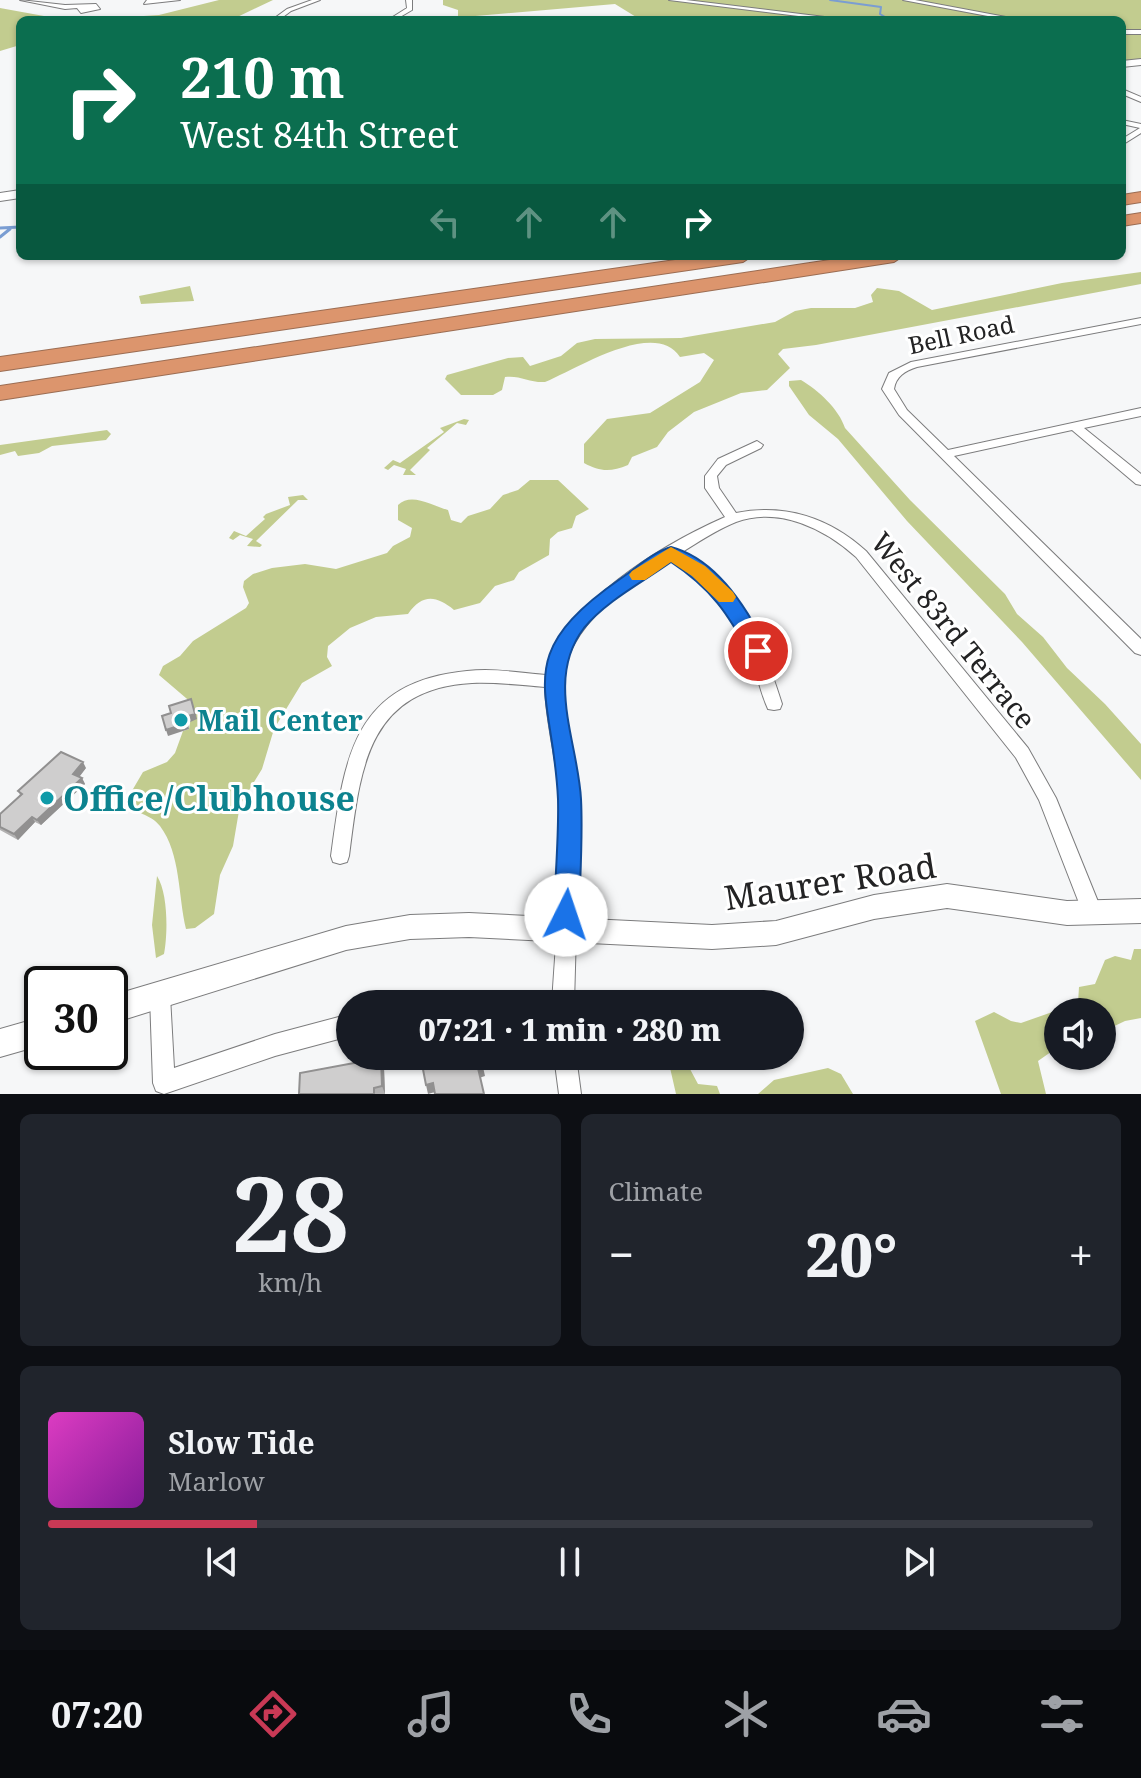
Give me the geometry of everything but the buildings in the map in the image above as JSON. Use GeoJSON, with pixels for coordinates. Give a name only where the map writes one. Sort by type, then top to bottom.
{"type":"FeatureCollection","features":[{"type":"Feature","properties":{"kind":"highway"},"geometry":{"type":"LineString","coordinates":[[0,364],[715,260]]}},
{"type":"Feature","properties":{"kind":"highway"},"geometry":{"type":"LineString","coordinates":[[0,393],[868,260]]}},
{"type":"Feature","properties":{"kind":"street"},"geometry":{"type":"LineString","coordinates":[[23,0],[79,7]]}},
{"type":"Feature","properties":{"kind":"street"},"geometry":{"type":"LineString","coordinates":[[151,0],[146,3],[177,0]]}},
{"type":"Feature","properties":{"kind":"street"},"geometry":{"type":"LineString","coordinates":[[279,16],[317,0]]}},
{"type":"Feature","properties":{"kind":"street"},"geometry":{"type":"LineString","coordinates":[[400,16],[412,7],[409,0]]}},
{"type":"Feature","properties":{"kind":"street"},"geometry":{"type":"LineString","coordinates":[[672,0],[811,16]]}},
{"type":"Feature","properties":{"kind":"street"},"geometry":{"type":"LineString","coordinates":[[906,0],[996,16]]}},
{"type":"Feature","properties":{"kind":"street"},"geometry":{"type":"LineString","coordinates":[[302,5],[321,9]]}},
{"type":"Feature","properties":{"kind":"street"},"geometry":{"type":"LineString","coordinates":[[405,14],[421,15]]}},
{"type":"Feature","properties":{"kind":"street","name":"Bell Road"},"geometry":{"type":"LineString","coordinates":[[946,454],[889,394],[889,381],[896,372],[915,364],[1141,321]]}},
{"type":"Feature","properties":{"kind":"street"},"geometry":{"type":"LineString","coordinates":[[946,454],[1141,412]]}},
{"type":"Feature","properties":{"kind":"street"},"geometry":{"type":"LineString","coordinates":[[1074,426],[1141,481]]}},
{"type":"Feature","properties":{"kind":"street"},"geometry":{"type":"LineString","coordinates":[[563,990],[569,890],[569,798],[553,681],[558,655],[583,617],[671,553],[733,518],[712,488],[711,476],[722,462],[757,445]]}},
{"type":"Feature","properties":{"kind":"street"},"geometry":{"type":"LineString","coordinates":[[946,454],[1141,649]]}},
{"type":"Feature","properties":{"kind":"street","name":"West 83rd Terrace"},"geometry":{"type":"LineString","coordinates":[[733,518],[762,514],[805,520],[833,531],[861,554],[1008,735],[1034,772],[1093,914]]}},
{"type":"Feature","properties":{"kind":"street"},"geometry":{"type":"LineString","coordinates":[[671,553],[711,581],[739,614],[754,642],[774,704]]}},
{"type":"Feature","properties":{"kind":"street"},"geometry":{"type":"LineString","coordinates":[[340,856],[359,749],[367,731],[395,702],[423,687],[455,678],[553,681]]}},
{"type":"Feature","properties":{"kind":"street","name":"Maurer Road"},"geometry":{"type":"LineString","coordinates":[[128,1005],[366,933],[439,925],[712,937],[776,933],[874,907],[947,896],[1032,909],[1093,914],[1141,911]]}},
{"type":"Feature","properties":{"kind":"street"},"geometry":{"type":"LineString","coordinates":[[160,996],[164,1083],[275,1045],[336,1029]]}},
{"type":"Feature","properties":{"kind":"street"},"geometry":{"type":"LineString","coordinates":[[0,1043],[24,1036]]}},
{"type":"Feature","properties":{"kind":"street"},"geometry":{"type":"LineString","coordinates":[[567,1070],[570,1094]]}},
{"type":"Feature","properties":{"kind":"green space"},"geometry":{"type":"Polygon","coordinates":[[[219,0],[273,0],[239,16],[144,16],[219,0]]]}},
{"type":"Feature","properties":{"kind":"green space"},"geometry":{"type":"Polygon","coordinates":[[[443,0],[1141,0],[1141,59],[1126,61],[1126,16],[634,16],[615,4],[458,16],[458,10],[443,5],[443,0]]]}},
{"type":"Feature","properties":{"kind":"green space"},"geometry":{"type":"Polygon","coordinates":[[[0,8],[44,16],[16,16],[16,46],[0,51],[0,8]]]}},
{"type":"Feature","properties":{"kind":"green space"},"geometry":{"type":"Polygon","coordinates":[[[1141,272],[1141,284],[783,349],[778,354],[790,368],[767,390],[741,393],[694,412],[668,432],[657,447],[632,457],[628,465],[611,470],[584,463],[584,444],[607,419],[650,413],[700,382],[714,360],[704,353],[680,357],[668,346],[653,343],[614,350],[545,382],[505,377],[502,390],[493,395],[461,395],[445,379],[447,375],[508,358],[523,357],[530,366],[561,356],[577,343],[595,339],[681,338],[775,322],[795,311],[811,308],[855,308],[873,302],[871,295],[877,288],[899,291],[932,310],[1062,283],[1141,272]]]}},
{"type":"Feature","properties":{"kind":"green space"},"geometry":{"type":"Polygon","coordinates":[[[190,286],[194,301],[141,304],[139,296],[190,286]]]}},
{"type":"Feature","properties":{"kind":"green space"},"geometry":{"type":"Polygon","coordinates":[[[801,380],[827,401],[845,428],[910,500],[1005,594],[1017,614],[1043,637],[1067,668],[1141,744],[1141,780],[1022,642],[907,521],[838,439],[809,415],[789,386],[789,381],[801,380]]]}},
{"type":"Feature","properties":{"kind":"green space"},"geometry":{"type":"Polygon","coordinates":[[[464,419],[469,420],[466,425],[457,423],[427,448],[430,450],[410,470],[416,475],[403,475],[406,469],[394,465],[388,470],[384,468],[393,460],[400,463],[444,432],[440,428],[464,419]]]}},
{"type":"Feature","properties":{"kind":"green space"},"geometry":{"type":"Polygon","coordinates":[[[107,430],[111,434],[106,440],[52,446],[39,453],[18,456],[15,451],[0,455],[0,445],[107,430]]]}},
{"type":"Feature","properties":{"kind":"green space"},"geometry":{"type":"Polygon","coordinates":[[[530,480],[558,480],[589,509],[576,516],[572,528],[558,532],[550,539],[549,555],[519,572],[514,580],[495,586],[480,603],[454,610],[435,599],[424,600],[408,614],[376,617],[350,628],[328,646],[327,657],[332,666],[302,683],[274,729],[262,769],[240,805],[233,846],[220,875],[214,914],[195,928],[186,929],[175,862],[167,837],[156,822],[133,809],[126,801],[143,772],[167,762],[175,753],[183,731],[189,729],[193,704],[159,675],[163,666],[180,656],[193,641],[246,608],[249,603],[244,581],[253,574],[305,564],[336,569],[387,553],[410,537],[412,528],[398,520],[398,505],[403,501],[422,501],[448,510],[451,520],[461,523],[468,516],[490,509],[503,495],[518,490],[530,480]]]}},
{"type":"Feature","properties":{"kind":"green space"},"geometry":{"type":"Polygon","coordinates":[[[303,495],[308,500],[298,500],[256,541],[262,545],[260,547],[247,546],[253,539],[240,535],[233,540],[229,538],[234,531],[246,536],[265,519],[266,514],[290,505],[288,497],[303,495]]]}},
{"type":"Feature","properties":{"kind":"green space"},"geometry":{"type":"Polygon","coordinates":[[[157,876],[163,892],[166,925],[164,954],[156,958],[152,925],[157,876]]]}},
{"type":"Feature","properties":{"kind":"green space"},"geometry":{"type":"Polygon","coordinates":[[[1134,949],[1141,949],[1141,1018],[1116,1025],[1116,998],[1078,998],[1079,987],[1095,984],[1105,960],[1115,956],[1131,960],[1134,949]]]}},
{"type":"Feature","properties":{"kind":"green space"},"geometry":{"type":"Polygon","coordinates":[[[994,1012],[1021,1023],[1044,1015],[1044,1057],[1038,1061],[1046,1094],[1001,1094],[975,1021],[994,1012]]]}},
{"type":"Feature","properties":{"kind":"green space"},"geometry":{"type":"Polygon","coordinates":[[[828,1068],[841,1074],[853,1094],[758,1094],[774,1080],[828,1068]]]}},
{"type":"Feature","properties":{"kind":"green space"},"geometry":{"type":"Polygon","coordinates":[[[671,1070],[690,1070],[698,1084],[717,1086],[720,1094],[676,1094],[671,1070]]]}},
{"type":"Feature","properties":{"kind":"waterway"},"geometry":{"type":"LineString","coordinates":[[830,0],[881,7],[880,14],[883,16]]}},
{"type":"Feature","properties":{"kind":"waterway"},"geometry":{"type":"LineString","coordinates":[[0,228],[16,227]]}},
{"type":"Feature","properties":{"kind":"waterway"},"geometry":{"type":"LineString","coordinates":[[0,237],[10,229]]}},
{"type":"Feature","properties":{"kind":"slow traffic"},"geometry":{"type":"LineString","coordinates":[[639,575],[671,553],[711,581],[726,597]]}},
{"type":"Feature","properties":{"kind":"place","name":"Mail Center"},"geometry":{"type":"Point","coordinates":[181,720]}},
{"type":"Feature","properties":{"kind":"place","name":"Office/Clubhouse"},"geometry":{"type":"Point","coordinates":[47,798]}},
{"type":"Feature","properties":{"kind":"route"},"geometry":{"type":"LineString","coordinates":[[566,915],[569,798],[553,681],[558,655],[566,639],[592,608],[671,553],[711,581],[723,594],[739,614],[758,651]]}}]}
